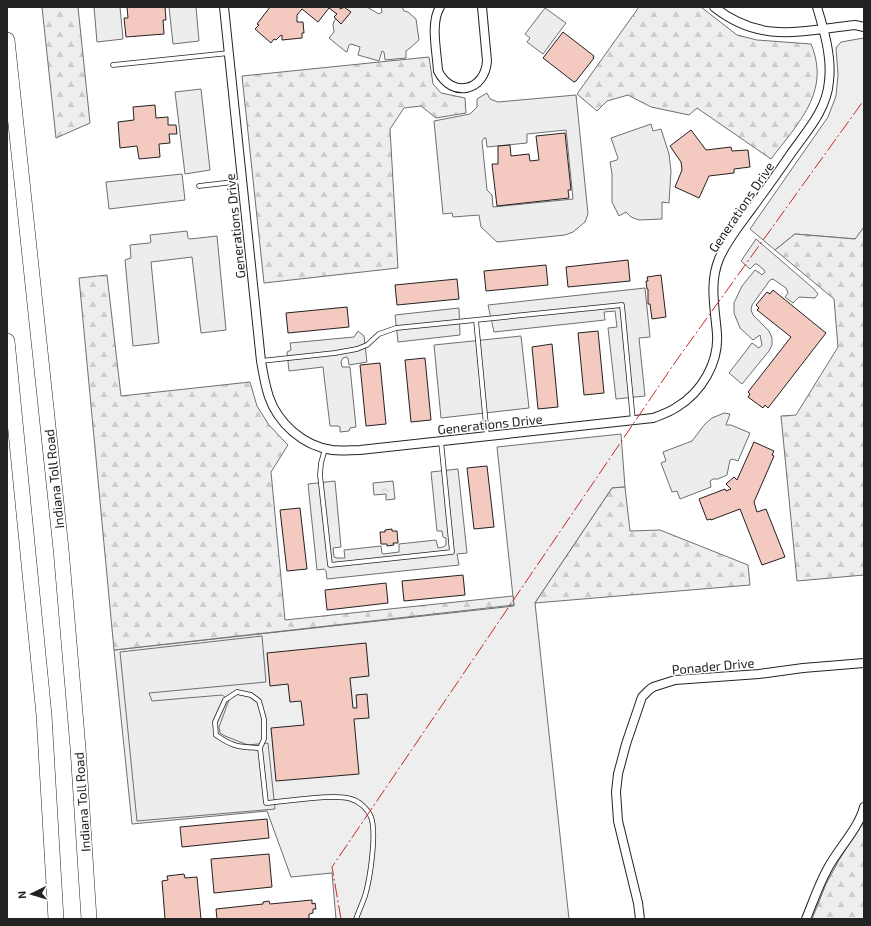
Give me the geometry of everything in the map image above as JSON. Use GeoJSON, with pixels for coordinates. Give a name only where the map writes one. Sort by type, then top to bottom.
{"type":"FeatureCollection","features":[{"type":"Feature","properties":{"kind":"highway","name":"Indiana Toll Road"},"geometry":{"type":"LineString","coordinates":[[7,40],[65,589],[78,748],[89,919]]}},
{"type":"Feature","properties":{"kind":"highway"},"geometry":{"type":"LineString","coordinates":[[7,342],[44,715],[56,919]]}},
{"type":"Feature","properties":{"kind":"street","name":"Generations Drive"},"geometry":{"type":"LineString","coordinates":[[224,7],[261,361],[269,397],[275,410],[284,423],[296,435],[308,442],[332,450],[360,450],[633,421],[653,418],[677,408],[689,399],[699,388],[712,366],[716,350],[717,335],[713,276],[719,259],[736,230],[822,108],[829,82],[830,70],[824,28],[817,7]]}},
{"type":"Feature","properties":{"kind":"street"},"geometry":{"type":"LineString","coordinates":[[440,7],[435,19],[434,28],[438,71],[446,82],[453,87],[461,89],[468,88],[479,82],[487,69],[482,7]]}},
{"type":"Feature","properties":{"kind":"street"},"geometry":{"type":"LineString","coordinates":[[714,7],[742,25],[759,30],[789,33],[855,25],[864,26]]}},
{"type":"Feature","properties":{"kind":"street"},"geometry":{"type":"LineString","coordinates":[[855,25],[864,20]]}},
{"type":"Feature","properties":{"kind":"street","name":"Ponader Drive"},"geometry":{"type":"LineString","coordinates":[[640,919],[638,903],[618,821],[616,792],[620,766],[642,697],[653,687],[675,680],[759,674],[803,668],[864,663]]}},
{"type":"Feature","properties":{"kind":"street"},"geometry":{"type":"LineString","coordinates":[[806,919],[818,887],[828,867],[859,820],[864,807]]}},
{"type":"Feature","properties":{"kind":"lane"},"geometry":{"type":"LineString","coordinates":[[113,65],[229,53]]}},
{"type":"Feature","properties":{"kind":"lane"},"geometry":{"type":"LineString","coordinates":[[199,186],[242,181]]}},
{"type":"Feature","properties":{"kind":"lane"},"geometry":{"type":"LineString","coordinates":[[261,361],[335,353],[357,349],[367,345],[379,334],[396,328],[622,305],[633,421]]}},
{"type":"Feature","properties":{"kind":"lane"},"geometry":{"type":"LineString","coordinates":[[476,320],[488,437]]}},
{"type":"Feature","properties":{"kind":"lane"},"geometry":{"type":"LineString","coordinates":[[325,448],[321,463],[320,475],[330,565],[452,552],[441,441]]}},
{"type":"Feature","properties":{"kind":"lane"},"geometry":{"type":"LineString","coordinates":[[260,748],[242,748],[228,744],[216,734],[215,722],[225,700],[237,692],[251,695],[259,701],[264,720],[264,739],[260,748],[266,804],[336,797],[350,798],[360,803],[371,816],[374,836],[368,879],[365,895],[356,919]]}},
{"type":"Feature","properties":{"kind":"green space"},"geometry":{"type":"Polygon","coordinates":[[[42,7],[78,7],[90,123],[56,138],[42,7]]]}},
{"type":"Feature","properties":{"kind":"green space"},"geometry":{"type":"Polygon","coordinates":[[[639,7],[701,7],[737,35],[757,40],[811,44],[816,61],[817,77],[814,92],[809,106],[801,119],[771,159],[697,108],[689,115],[651,107],[628,95],[607,101],[597,111],[577,94],[639,7]]]}},
{"type":"Feature","properties":{"kind":"green space"},"geometry":{"type":"Polygon","coordinates":[[[864,38],[864,227],[856,239],[795,234],[775,250],[750,229],[828,117],[836,96],[838,75],[836,48],[841,42],[864,38]]]}},
{"type":"Feature","properties":{"kind":"green space"},"geometry":{"type":"Polygon","coordinates":[[[429,57],[433,84],[441,93],[465,98],[466,113],[436,118],[421,106],[404,108],[390,129],[398,268],[264,283],[242,76],[429,57]]]}},
{"type":"Feature","properties":{"kind":"green space"},"geometry":{"type":"Polygon","coordinates":[[[864,227],[864,575],[797,581],[781,416],[796,415],[838,347],[834,299],[775,250],[795,234],[855,239],[864,227]]]}},
{"type":"Feature","properties":{"kind":"green space"},"geometry":{"type":"Polygon","coordinates":[[[107,275],[121,396],[250,382],[257,406],[269,425],[288,445],[271,472],[285,620],[513,596],[514,605],[114,650],[79,278],[107,275]]]}},
{"type":"Feature","properties":{"kind":"green space"},"geometry":{"type":"Polygon","coordinates":[[[621,434],[625,487],[612,488],[535,603],[569,919],[336,919],[332,873],[291,877],[267,811],[132,824],[114,650],[514,606],[497,447],[621,434]]]}},
{"type":"Feature","properties":{"kind":"green space"},"geometry":{"type":"Polygon","coordinates":[[[393,481],[395,499],[386,500],[386,494],[374,495],[373,483],[393,481]]]}},
{"type":"Feature","properties":{"kind":"green space"},"geometry":{"type":"Polygon","coordinates":[[[625,487],[630,531],[660,530],[748,565],[750,585],[535,603],[612,488],[625,487]]]}},
{"type":"Feature","properties":{"kind":"green space"},"geometry":{"type":"Polygon","coordinates":[[[864,820],[864,919],[812,919],[826,884],[864,820]]]}},
{"type":"Feature","properties":{"kind":"shaded area"},"geometry":{"type":"Polygon","coordinates":[[[94,7],[120,7],[123,39],[97,42],[94,7]]]}},
{"type":"Feature","properties":{"kind":"shaded area"},"geometry":{"type":"Polygon","coordinates":[[[169,7],[196,7],[199,41],[173,44],[169,7]]]}},
{"type":"Feature","properties":{"kind":"shaded area"},"geometry":{"type":"Polygon","coordinates":[[[345,7],[367,7],[379,14],[382,12],[381,7],[402,7],[404,11],[408,12],[416,19],[419,40],[406,51],[406,58],[385,60],[384,52],[382,51],[379,61],[358,55],[360,47],[351,44],[349,45],[347,52],[329,38],[334,32],[334,21],[345,7]]]}},
{"type":"Feature","properties":{"kind":"shaded area"},"geometry":{"type":"Polygon","coordinates":[[[545,8],[566,23],[543,54],[527,42],[530,38],[525,34],[545,8]]]}},
{"type":"Feature","properties":{"kind":"shaded area"},"geometry":{"type":"Polygon","coordinates":[[[201,89],[210,170],[185,174],[175,92],[201,89]]]}},
{"type":"Feature","properties":{"kind":"shaded area"},"geometry":{"type":"Polygon","coordinates":[[[487,93],[490,99],[498,102],[576,95],[588,214],[585,222],[573,232],[565,235],[497,242],[481,227],[479,215],[453,217],[452,213],[443,214],[434,121],[470,114],[477,107],[477,99],[487,93]],[[566,130],[527,134],[527,143],[487,147],[486,138],[482,141],[487,190],[492,195],[493,207],[573,199],[566,130]]]}},
{"type":"Feature","properties":{"kind":"shaded area"},"geometry":{"type":"Polygon","coordinates":[[[651,124],[653,131],[661,129],[669,154],[671,171],[669,203],[662,202],[662,219],[639,220],[631,217],[626,212],[619,216],[612,202],[612,174],[610,162],[617,160],[618,158],[611,138],[651,124]]]}},
{"type":"Feature","properties":{"kind":"shaded area"},"geometry":{"type":"Polygon","coordinates":[[[182,174],[185,200],[109,209],[106,182],[182,174]]]}},
{"type":"Feature","properties":{"kind":"shaded area"},"geometry":{"type":"Polygon","coordinates":[[[187,231],[188,238],[190,239],[217,236],[226,330],[201,333],[192,257],[151,262],[159,343],[133,346],[125,260],[131,258],[130,245],[151,242],[150,235],[187,231]]]}},
{"type":"Feature","properties":{"kind":"shaded area"},"geometry":{"type":"Polygon","coordinates":[[[756,239],[818,294],[815,298],[799,297],[793,303],[785,297],[788,293],[786,288],[773,279],[770,280],[752,305],[751,310],[753,315],[769,331],[772,338],[772,345],[769,351],[742,384],[729,373],[752,343],[759,348],[762,345],[760,335],[753,340],[740,328],[734,313],[734,303],[742,286],[755,270],[762,275],[765,272],[757,264],[750,269],[741,261],[756,239]]]}},
{"type":"Feature","properties":{"kind":"shaded area"},"geometry":{"type":"Polygon","coordinates":[[[645,288],[650,337],[639,338],[645,396],[616,399],[608,328],[617,327],[615,311],[604,312],[605,320],[494,332],[488,305],[645,288]]]}},
{"type":"Feature","properties":{"kind":"shaded area"},"geometry":{"type":"Polygon","coordinates":[[[459,308],[460,335],[398,342],[395,315],[459,308]]]}},
{"type":"Feature","properties":{"kind":"shaded area"},"geometry":{"type":"Polygon","coordinates":[[[358,331],[364,336],[367,362],[349,365],[348,358],[346,357],[343,358],[341,362],[342,367],[350,367],[356,427],[350,428],[349,431],[340,432],[340,427],[330,426],[323,367],[289,371],[287,352],[291,350],[290,343],[354,337],[358,331]]]}},
{"type":"Feature","properties":{"kind":"shaded area"},"geometry":{"type":"Polygon","coordinates":[[[521,336],[529,408],[441,418],[434,345],[521,336]]]}},
{"type":"Feature","properties":{"kind":"shaded area"},"geometry":{"type":"Polygon","coordinates":[[[724,413],[730,414],[726,425],[731,425],[750,433],[738,461],[732,459],[730,460],[727,475],[710,481],[711,487],[680,499],[677,491],[672,492],[661,463],[666,461],[663,452],[692,441],[705,424],[712,418],[724,413]]]}},
{"type":"Feature","properties":{"kind":"shaded area"},"geometry":{"type":"Polygon","coordinates":[[[458,469],[467,553],[457,554],[459,565],[327,579],[326,571],[324,569],[317,570],[308,484],[335,481],[341,547],[333,548],[334,557],[345,558],[344,550],[381,546],[383,554],[399,552],[399,544],[436,540],[438,548],[446,545],[446,538],[443,537],[442,531],[437,531],[431,472],[458,469]]]}},
{"type":"Feature","properties":{"kind":"shaded area"},"geometry":{"type":"Polygon","coordinates":[[[262,636],[266,682],[149,693],[152,701],[222,695],[229,700],[219,727],[220,733],[248,745],[268,743],[275,809],[137,821],[120,652],[262,636]]]}},
{"type":"Feature","properties":{"kind":"building"},"geometry":{"type":"Polygon","coordinates":[[[127,7],[165,7],[166,20],[163,20],[164,34],[126,37],[124,18],[128,18],[127,7]]]}},
{"type":"Feature","properties":{"kind":"building"},"geometry":{"type":"Polygon","coordinates":[[[270,7],[338,7],[341,9],[344,7],[351,12],[341,24],[334,17],[337,14],[329,8],[318,22],[302,9],[297,15],[297,22],[303,22],[304,33],[302,33],[302,38],[282,40],[282,35],[276,40],[274,39],[271,43],[255,29],[270,7]]]}},
{"type":"Feature","properties":{"kind":"building"},"geometry":{"type":"Polygon","coordinates":[[[563,32],[594,56],[594,58],[574,82],[543,58],[563,32]]]}},
{"type":"Feature","properties":{"kind":"building"},"geometry":{"type":"Polygon","coordinates":[[[155,105],[156,118],[168,117],[168,125],[176,125],[177,134],[169,134],[170,143],[159,144],[160,157],[139,159],[137,146],[120,148],[118,122],[134,120],[133,107],[155,105]]]}},
{"type":"Feature","properties":{"kind":"building"},"geometry":{"type":"Polygon","coordinates":[[[691,130],[706,150],[731,147],[732,151],[748,150],[750,167],[734,169],[734,173],[709,176],[699,198],[675,187],[682,170],[681,162],[670,146],[691,130]]]}},
{"type":"Feature","properties":{"kind":"building"},"geometry":{"type":"Polygon","coordinates":[[[565,133],[571,190],[568,190],[569,198],[497,206],[492,164],[498,164],[498,146],[510,145],[511,156],[529,154],[530,161],[539,160],[536,136],[565,133]]]}},
{"type":"Feature","properties":{"kind":"building"},"geometry":{"type":"Polygon","coordinates":[[[628,260],[630,281],[568,287],[566,267],[628,260]]]}},
{"type":"Feature","properties":{"kind":"building"},"geometry":{"type":"Polygon","coordinates":[[[546,265],[548,285],[486,291],[484,271],[546,265]]]}},
{"type":"Feature","properties":{"kind":"building"},"geometry":{"type":"Polygon","coordinates":[[[661,275],[666,317],[652,319],[650,304],[648,304],[648,289],[646,281],[648,281],[647,277],[661,275]]]}},
{"type":"Feature","properties":{"kind":"building"},"geometry":{"type":"Polygon","coordinates":[[[457,279],[459,299],[397,305],[395,285],[457,279]]]}},
{"type":"Feature","properties":{"kind":"building"},"geometry":{"type":"Polygon","coordinates":[[[773,290],[826,333],[768,408],[765,405],[763,408],[748,397],[750,394],[748,392],[791,337],[757,310],[759,308],[756,305],[767,292],[770,294],[773,290]]]}},
{"type":"Feature","properties":{"kind":"building"},"geometry":{"type":"Polygon","coordinates":[[[347,307],[349,327],[288,333],[286,313],[347,307]]]}},
{"type":"Feature","properties":{"kind":"building"},"geometry":{"type":"Polygon","coordinates":[[[598,331],[604,393],[584,395],[578,333],[598,331]]]}},
{"type":"Feature","properties":{"kind":"building"},"geometry":{"type":"Polygon","coordinates":[[[552,344],[558,407],[538,409],[532,347],[552,344]]]}},
{"type":"Feature","properties":{"kind":"building"},"geometry":{"type":"Polygon","coordinates":[[[425,358],[431,420],[411,422],[405,360],[425,358]]]}},
{"type":"Feature","properties":{"kind":"building"},"geometry":{"type":"Polygon","coordinates":[[[380,363],[386,424],[366,426],[360,365],[380,363]]]}},
{"type":"Feature","properties":{"kind":"building"},"geometry":{"type":"Polygon","coordinates":[[[754,442],[774,451],[772,455],[774,456],[754,502],[757,512],[766,509],[785,557],[762,565],[740,509],[711,520],[707,520],[699,499],[725,489],[726,491],[731,489],[726,484],[734,477],[737,480],[754,442]]]}},
{"type":"Feature","properties":{"kind":"building"},"geometry":{"type":"Polygon","coordinates":[[[487,466],[494,527],[474,529],[467,468],[487,466]]]}},
{"type":"Feature","properties":{"kind":"building"},"geometry":{"type":"Polygon","coordinates":[[[300,508],[307,569],[287,571],[280,510],[300,508]]]}},
{"type":"Feature","properties":{"kind":"building"},"geometry":{"type":"Polygon","coordinates":[[[392,529],[392,531],[397,531],[398,543],[393,543],[394,545],[387,546],[387,544],[381,544],[380,532],[385,532],[385,530],[392,529]]]}},
{"type":"Feature","properties":{"kind":"building"},"geometry":{"type":"Polygon","coordinates":[[[463,575],[465,595],[404,601],[402,581],[463,575]]]}},
{"type":"Feature","properties":{"kind":"building"},"geometry":{"type":"Polygon","coordinates":[[[386,583],[388,603],[327,610],[325,590],[386,583]]]}},
{"type":"Feature","properties":{"kind":"building"},"geometry":{"type":"Polygon","coordinates":[[[366,643],[369,676],[350,678],[353,708],[357,708],[356,695],[367,694],[369,718],[354,719],[359,774],[276,781],[271,728],[304,725],[301,701],[290,702],[288,684],[270,686],[267,653],[366,643]]]}},
{"type":"Feature","properties":{"kind":"building"},"geometry":{"type":"Polygon","coordinates":[[[267,819],[269,838],[182,847],[180,827],[267,819]]]}},
{"type":"Feature","properties":{"kind":"building"},"geometry":{"type":"Polygon","coordinates":[[[269,854],[272,887],[214,893],[211,859],[269,854]]]}},
{"type":"Feature","properties":{"kind":"building"},"geometry":{"type":"Polygon","coordinates":[[[184,874],[185,878],[197,877],[201,919],[165,919],[162,881],[168,880],[167,876],[184,874]]]}},
{"type":"Feature","properties":{"kind":"building"},"geometry":{"type":"Polygon","coordinates":[[[312,900],[312,904],[315,903],[316,909],[313,909],[313,913],[309,914],[309,919],[217,919],[216,909],[263,904],[263,902],[269,901],[270,904],[312,900]]]}},
{"type":"Feature","properties":{"kind":"power"},"geometry":{"type":"LineString","coordinates":[[341,919],[332,867],[676,361],[864,100]]}}]}
